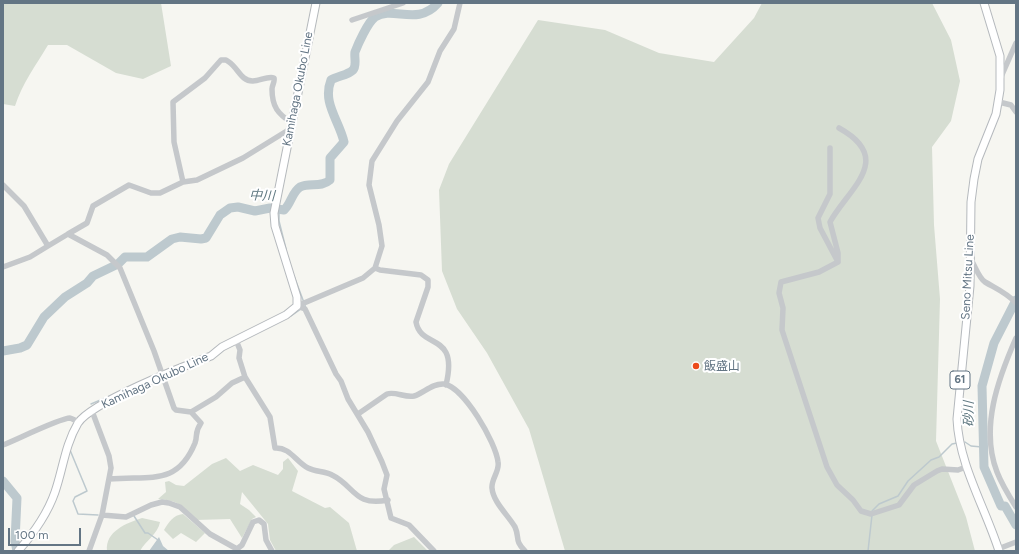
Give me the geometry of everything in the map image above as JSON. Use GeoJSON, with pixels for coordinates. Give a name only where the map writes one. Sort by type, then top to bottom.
{"type":"FeatureCollection","features":[{"type":"Feature","properties":{"kind":"main road","name":"Kamihaga Okubo Line"},"geometry":{"type":"LineString","coordinates":[[19,549],[35,532],[47,512],[55,491],[68,443],[79,422],[92,411],[115,398],[210,356],[222,347],[286,315],[302,304],[297,297],[275,226],[275,209],[316,3]]}},
{"type":"Feature","properties":{"kind":"main road","name":"Seno Mitsu Line"},"geometry":{"type":"LineString","coordinates":[[984,3],[1000,56],[999,102],[978,159],[974,179],[971,202],[970,286],[957,419],[958,434],[966,467],[998,550]]}},
{"type":"Feature","properties":{"kind":"street"},"geometry":{"type":"LineString","coordinates":[[352,20],[403,3]]}},
{"type":"Feature","properties":{"kind":"street"},"geometry":{"type":"LineString","coordinates":[[434,551],[409,525],[392,518],[386,501],[384,489],[387,475],[368,432],[359,414],[348,399],[341,381],[336,374],[302,304],[363,278],[376,268],[382,246],[379,225],[369,185],[372,161],[397,121],[428,82],[440,51],[454,29],[460,3]]}},
{"type":"Feature","properties":{"kind":"street"},"geometry":{"type":"LineString","coordinates":[[1000,80],[1016,44]]}},
{"type":"Feature","properties":{"kind":"street"},"geometry":{"type":"LineString","coordinates":[[3,267],[30,257],[87,223],[93,206],[126,185],[132,184],[151,193],[160,193],[183,182],[192,181],[215,173],[243,158],[291,126],[274,106],[272,88],[274,78],[271,77],[256,81],[248,80],[229,62],[226,60],[221,60],[205,78],[173,102],[174,140],[183,182]]}},
{"type":"Feature","properties":{"kind":"street"},"geometry":{"type":"LineString","coordinates":[[999,102],[1011,106],[1016,112]]}},
{"type":"Feature","properties":{"kind":"street"},"geometry":{"type":"LineString","coordinates":[[838,262],[836,242],[830,228],[830,222],[861,180],[866,168],[866,159],[862,146],[855,138],[840,128]]}},
{"type":"Feature","properties":{"kind":"street"},"geometry":{"type":"LineString","coordinates":[[830,148],[830,194],[818,218],[820,228],[838,262]]}},
{"type":"Feature","properties":{"kind":"street"},"geometry":{"type":"LineString","coordinates":[[3,185],[24,206],[48,246]]}},
{"type":"Feature","properties":{"kind":"street"},"geometry":{"type":"LineString","coordinates":[[68,234],[107,255],[117,264],[135,304],[176,410],[191,412],[216,397],[232,383],[245,377]]}},
{"type":"Feature","properties":{"kind":"street"},"geometry":{"type":"LineString","coordinates":[[970,258],[980,277],[985,282],[1006,293],[1014,301]]}},
{"type":"Feature","properties":{"kind":"street"},"geometry":{"type":"LineString","coordinates":[[838,262],[819,272],[781,282],[779,293],[783,308],[782,330],[829,472],[837,485],[853,500],[863,513],[872,514],[899,505],[914,485],[937,471],[942,469],[958,470],[966,467]]}},
{"type":"Feature","properties":{"kind":"street"},"geometry":{"type":"LineString","coordinates":[[376,268],[380,270],[421,275],[428,280],[428,287],[416,322],[419,330],[439,344],[447,355],[450,366],[446,384]]}},
{"type":"Feature","properties":{"kind":"street"},"geometry":{"type":"LineString","coordinates":[[1016,338],[999,381],[991,417],[990,432],[996,470],[1002,484],[1016,508]]}},
{"type":"Feature","properties":{"kind":"street"},"geometry":{"type":"LineString","coordinates":[[236,340],[240,350],[239,358],[245,377],[270,417],[275,448],[285,449],[309,468],[331,474],[342,480],[357,497],[376,501],[386,501]]}},
{"type":"Feature","properties":{"kind":"street"},"geometry":{"type":"LineString","coordinates":[[359,414],[387,394],[413,396],[432,386],[446,384],[467,402],[487,432],[498,462],[491,487],[495,497],[515,529],[518,544],[525,551]]}},
{"type":"Feature","properties":{"kind":"street"},"geometry":{"type":"LineString","coordinates":[[89,551],[102,515],[111,468],[109,456],[92,411]]}},
{"type":"Feature","properties":{"kind":"street"},"geometry":{"type":"LineString","coordinates":[[109,479],[161,477],[175,472],[183,464],[196,442],[196,431],[201,423],[191,412]]}},
{"type":"Feature","properties":{"kind":"street"},"geometry":{"type":"LineString","coordinates":[[3,445],[61,420],[71,418],[79,422]]}},
{"type":"Feature","properties":{"kind":"street"},"geometry":{"type":"LineString","coordinates":[[102,515],[126,517],[151,505],[169,503],[180,507],[210,534],[237,548],[242,545],[253,522],[259,520],[264,524],[266,540],[272,551]]}},
{"type":"Feature","properties":{"kind":"street"},"geometry":{"type":"LineString","coordinates":[[998,550],[1015,542]]}},
{"type":"Feature","properties":{"kind":"shaded area"},"geometry":{"type":"Polygon","coordinates":[[[3,3],[161,3],[171,66],[143,79],[116,73],[67,45],[48,45],[25,82],[15,106],[3,104],[3,3]]]}},
{"type":"Feature","properties":{"kind":"shaded area"},"geometry":{"type":"Polygon","coordinates":[[[762,3],[932,3],[951,40],[960,81],[951,121],[932,147],[934,225],[940,299],[936,441],[966,517],[975,551],[565,551],[529,429],[487,353],[457,309],[442,271],[439,190],[449,164],[538,20],[605,30],[659,53],[714,62],[754,18],[762,3]]]}},
{"type":"Feature","properties":{"kind":"shaded area"},"geometry":{"type":"Polygon","coordinates":[[[226,458],[240,471],[253,465],[278,475],[283,469],[283,462],[288,458],[298,471],[292,491],[325,508],[330,507],[349,523],[357,551],[276,551],[270,540],[268,524],[242,492],[240,504],[256,517],[252,519],[242,538],[230,519],[196,520],[180,505],[171,501],[158,499],[166,492],[165,482],[169,481],[176,485],[184,486],[212,464],[226,458]]]}},
{"type":"Feature","properties":{"kind":"shaded area"},"geometry":{"type":"Polygon","coordinates":[[[183,514],[205,533],[196,542],[181,533],[173,539],[164,530],[174,517],[183,514]]]}},
{"type":"Feature","properties":{"kind":"shaded area"},"geometry":{"type":"Polygon","coordinates":[[[142,518],[160,522],[157,530],[140,551],[107,551],[107,544],[113,533],[124,525],[142,518]]]}},
{"type":"Feature","properties":{"kind":"shaded area"},"geometry":{"type":"Polygon","coordinates":[[[159,537],[163,546],[169,551],[149,551],[159,537]]]}},
{"type":"Feature","properties":{"kind":"shaded area"},"geometry":{"type":"Polygon","coordinates":[[[414,537],[428,551],[388,551],[394,545],[414,537]]]}},
{"type":"Feature","properties":{"kind":"waterway","name":"中川"},"geometry":{"type":"LineString","coordinates":[[3,351],[20,348],[27,345],[44,317],[65,297],[87,283],[93,276],[118,264],[125,257],[147,257],[172,239],[180,237],[206,238],[220,215],[230,208],[238,207],[255,211],[270,208],[284,210],[297,189],[300,187],[323,184],[330,180],[330,158],[344,142],[330,104],[329,88],[331,80],[353,70],[355,66],[356,48],[366,28],[375,17],[389,13],[414,15],[422,14],[430,10],[438,3]]}},
{"type":"Feature","properties":{"kind":"waterway"},"geometry":{"type":"LineString","coordinates":[[279,210],[279,221],[286,249]]}},
{"type":"Feature","properties":{"kind":"waterway"},"geometry":{"type":"LineString","coordinates":[[294,276],[306,308]]}},
{"type":"Feature","properties":{"kind":"waterway","name":"砂川"},"geometry":{"type":"LineString","coordinates":[[1016,300],[994,343],[982,386],[984,467],[1001,506],[1005,506],[1016,525]]}},
{"type":"Feature","properties":{"kind":"waterway"},"geometry":{"type":"LineString","coordinates":[[291,316],[301,309]]}},
{"type":"Feature","properties":{"kind":"waterway"},"geometry":{"type":"LineString","coordinates":[[214,349],[221,344]]}},
{"type":"Feature","properties":{"kind":"waterway"},"geometry":{"type":"LineString","coordinates":[[91,404],[117,393]]}},
{"type":"Feature","properties":{"kind":"waterway"},"geometry":{"type":"LineString","coordinates":[[965,442],[971,446],[982,447]]}},
{"type":"Feature","properties":{"kind":"waterway"},"geometry":{"type":"LineString","coordinates":[[872,511],[879,504],[898,496],[908,481],[931,460],[939,457],[952,444],[957,443]]}},
{"type":"Feature","properties":{"kind":"waterway"},"geometry":{"type":"LineString","coordinates":[[70,450],[87,491],[75,497],[73,501],[78,514],[98,515]]}},
{"type":"Feature","properties":{"kind":"waterway","name":"中川"},"geometry":{"type":"LineString","coordinates":[[3,481],[17,498],[15,541],[17,551]]}},
{"type":"Feature","properties":{"kind":"waterway"},"geometry":{"type":"LineString","coordinates":[[868,551],[872,515]]}},
{"type":"Feature","properties":{"kind":"waterway"},"geometry":{"type":"LineString","coordinates":[[134,516],[145,533],[148,533],[158,540]]}},
{"type":"Feature","properties":{"kind":"place","name":"飯盛山"},"geometry":{"type":"Point","coordinates":[696,366]}}]}
